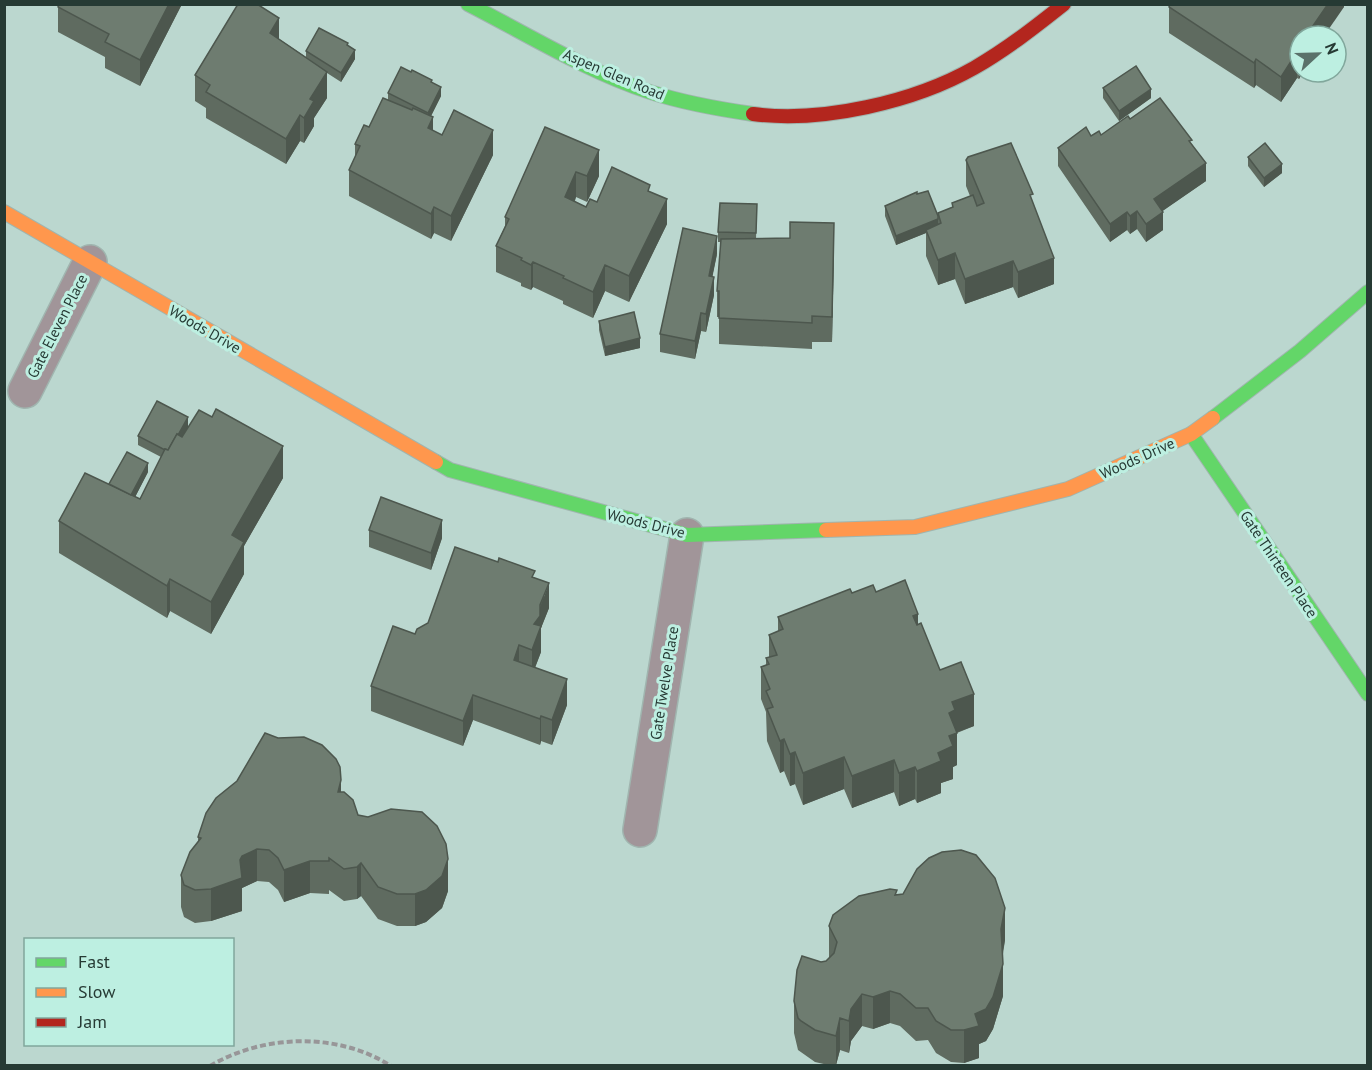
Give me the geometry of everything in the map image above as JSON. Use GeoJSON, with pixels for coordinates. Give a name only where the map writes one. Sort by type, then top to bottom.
{"type":"FeatureCollection","features":[{"type":"Feature","properties":{"kind":"street","name":"Aspen Glen Road"},"geometry":{"type":"LineString","coordinates":[[468,4],[566,55],[649,92],[695,105],[741,114],[788,117],[858,110],[926,91],[969,73],[1010,49],[1064,4]]}},
{"type":"Feature","properties":{"kind":"street","name":"Woods Drive"},"geometry":{"type":"LineString","coordinates":[[4,212],[450,470],[687,535],[915,527],[1068,489],[1191,434],[1300,351],[1368,292]]}},
{"type":"Feature","properties":{"kind":"street","name":"Gate Eleven Place"},"geometry":{"type":"LineString","coordinates":[[25,391],[90,262]]}},
{"type":"Feature","properties":{"kind":"street","name":"Gate Thirteen Place"},"geometry":{"type":"LineString","coordinates":[[1191,434],[1368,694]]}},
{"type":"Feature","properties":{"kind":"street","name":"Gate Twelve Place"},"geometry":{"type":"LineString","coordinates":[[640,830],[687,535]]}},
{"type":"Feature","properties":{"kind":"path"},"geometry":{"type":"LineString","coordinates":[[210,1065],[242,1051],[274,1043],[303,1041],[332,1043],[360,1051],[391,1065]]}},
{"type":"Feature","properties":{"kind":"building"},"geometry":{"type":"Polygon","coordinates":[[[59,4],[169,4],[140,60],[105,42],[109,34],[58,7],[59,4]]]}},
{"type":"Feature","properties":{"kind":"building"},"geometry":{"type":"Polygon","coordinates":[[[238,4],[257,4],[279,18],[270,33],[327,72],[310,99],[314,101],[304,118],[300,115],[286,139],[206,92],[210,85],[195,75],[238,4]]]}},
{"type":"Feature","properties":{"kind":"building"},"geometry":{"type":"Polygon","coordinates":[[[1170,4],[1328,4],[1314,24],[1288,24],[1288,66],[1281,77],[1256,59],[1254,63],[1169,7],[1170,4]]]}},
{"type":"Feature","properties":{"kind":"building"},"geometry":{"type":"Polygon","coordinates":[[[319,28],[348,43],[347,45],[355,50],[341,73],[306,51],[319,28]]]}},
{"type":"Feature","properties":{"kind":"building"},"geometry":{"type":"Polygon","coordinates":[[[1136,66],[1151,89],[1119,111],[1103,88],[1136,66]]]}},
{"type":"Feature","properties":{"kind":"building"},"geometry":{"type":"Polygon","coordinates":[[[401,67],[432,80],[431,82],[441,87],[428,113],[388,93],[401,67]]]}},
{"type":"Feature","properties":{"kind":"building"},"geometry":{"type":"Polygon","coordinates":[[[383,98],[433,117],[428,128],[442,135],[454,110],[493,130],[451,216],[434,207],[431,214],[349,170],[360,146],[355,144],[364,125],[369,127],[383,98]]]}},
{"type":"Feature","properties":{"kind":"building"},"geometry":{"type":"Polygon","coordinates":[[[1160,98],[1192,140],[1189,141],[1206,163],[1154,199],[1163,212],[1146,224],[1137,211],[1130,216],[1127,212],[1110,224],[1058,148],[1086,127],[1091,136],[1099,131],[1101,135],[1128,116],[1130,119],[1160,98]]]}},
{"type":"Feature","properties":{"kind":"building"},"geometry":{"type":"Polygon","coordinates":[[[545,127],[599,150],[587,176],[576,172],[565,197],[586,207],[590,199],[597,202],[612,167],[650,185],[648,191],[667,199],[629,276],[605,265],[593,292],[533,262],[531,265],[521,260],[522,258],[496,246],[509,219],[505,217],[545,127]]]}},
{"type":"Feature","properties":{"kind":"building"},"geometry":{"type":"Polygon","coordinates":[[[1011,143],[1033,194],[1030,195],[1054,258],[1018,272],[1013,261],[965,279],[955,253],[938,260],[926,230],[941,223],[938,213],[953,207],[952,203],[973,195],[977,206],[984,203],[966,160],[968,157],[1011,143]]]}},
{"type":"Feature","properties":{"kind":"building"},"geometry":{"type":"Polygon","coordinates":[[[1265,143],[1282,164],[1264,178],[1248,157],[1265,143]]]}},
{"type":"Feature","properties":{"kind":"building"},"geometry":{"type":"Polygon","coordinates":[[[928,191],[938,219],[896,236],[885,206],[917,192],[917,194],[928,191]]]}},
{"type":"Feature","properties":{"kind":"building"},"geometry":{"type":"Polygon","coordinates":[[[720,203],[757,204],[756,233],[718,232],[720,203]]]}},
{"type":"Feature","properties":{"kind":"building"},"geometry":{"type":"Polygon","coordinates":[[[790,222],[834,223],[832,317],[812,316],[812,323],[719,318],[719,291],[717,291],[721,239],[790,238],[790,222]]]}},
{"type":"Feature","properties":{"kind":"building"},"geometry":{"type":"Polygon","coordinates":[[[683,228],[717,236],[709,276],[714,277],[706,314],[701,313],[695,341],[660,334],[683,228]]]}},
{"type":"Feature","properties":{"kind":"building"},"geometry":{"type":"Polygon","coordinates":[[[634,312],[640,338],[605,347],[599,321],[634,312]]]}},
{"type":"Feature","properties":{"kind":"building"},"geometry":{"type":"Polygon","coordinates":[[[157,401],[188,417],[168,450],[138,436],[157,401]]]}},
{"type":"Feature","properties":{"kind":"building"},"geometry":{"type":"Polygon","coordinates":[[[216,409],[283,446],[232,535],[244,542],[211,602],[170,579],[167,586],[59,521],[85,473],[140,499],[165,449],[168,450],[177,434],[182,437],[199,410],[212,417],[216,409]]]}},
{"type":"Feature","properties":{"kind":"building"},"geometry":{"type":"Polygon","coordinates":[[[127,452],[148,463],[131,495],[109,484],[127,452]]]}},
{"type":"Feature","properties":{"kind":"building"},"geometry":{"type":"Polygon","coordinates":[[[381,497],[442,520],[431,553],[369,530],[381,497]]]}},
{"type":"Feature","properties":{"kind":"building"},"geometry":{"type":"Polygon","coordinates":[[[455,547],[498,562],[499,558],[535,571],[532,577],[549,583],[540,605],[540,616],[534,624],[541,626],[532,650],[519,645],[514,660],[567,679],[552,720],[541,716],[540,719],[473,695],[463,721],[371,686],[393,626],[415,634],[417,629],[428,623],[455,547]]]}},
{"type":"Feature","properties":{"kind":"building"},"geometry":{"type":"Polygon","coordinates":[[[905,580],[918,614],[913,616],[917,625],[921,623],[940,670],[961,662],[974,694],[952,702],[955,710],[949,713],[957,733],[949,736],[953,746],[938,753],[941,761],[917,771],[915,767],[899,773],[894,760],[852,776],[844,757],[803,773],[795,752],[790,754],[784,739],[780,741],[767,709],[773,707],[766,691],[770,689],[761,667],[769,664],[766,658],[777,655],[769,635],[783,629],[778,617],[850,589],[852,593],[873,585],[876,592],[905,580]]]}},
{"type":"Feature","properties":{"kind":"building"},"geometry":{"type":"Polygon","coordinates":[[[265,733],[278,738],[304,737],[322,745],[336,759],[340,767],[341,780],[338,792],[344,792],[353,800],[358,815],[368,817],[391,809],[422,812],[437,826],[446,844],[448,859],[442,876],[426,890],[415,894],[397,894],[378,887],[361,863],[357,867],[344,869],[329,858],[329,861],[310,861],[284,870],[278,858],[269,850],[257,849],[242,856],[240,860],[242,878],[211,889],[195,890],[184,885],[181,875],[190,852],[201,838],[198,837],[206,813],[216,798],[237,781],[265,733]]]}},
{"type":"Feature","properties":{"kind":"building"},"geometry":{"type":"Polygon","coordinates":[[[961,850],[976,855],[995,878],[1005,908],[1001,929],[1003,964],[993,997],[986,1009],[975,1014],[979,1026],[964,1030],[951,1030],[936,1021],[928,1008],[916,1008],[900,994],[890,991],[873,997],[862,994],[851,1009],[849,1021],[840,1018],[836,1036],[815,1030],[801,1021],[798,1018],[794,1001],[797,970],[802,956],[821,962],[826,961],[834,953],[837,942],[829,926],[833,915],[859,896],[890,889],[897,890],[895,895],[903,894],[917,869],[929,858],[942,852],[961,850]]]}},
{"type":"Feature","properties":{"kind":"traffic: fast"},"geometry":{"type":"LineString","coordinates":[[468,4],[580,63],[626,83],[688,102],[753,114]]}},
{"type":"Feature","properties":{"kind":"traffic: fast"},"geometry":{"type":"LineString","coordinates":[[1213,418],[1300,351],[1368,292]]}},
{"type":"Feature","properties":{"kind":"traffic: fast"},"geometry":{"type":"LineString","coordinates":[[1191,434],[1368,694]]}},
{"type":"Feature","properties":{"kind":"traffic: fast"},"geometry":{"type":"LineString","coordinates":[[436,462],[450,470],[687,535],[826,530]]}},
{"type":"Feature","properties":{"kind":"traffic: slow"},"geometry":{"type":"LineString","coordinates":[[4,212],[436,462]]}},
{"type":"Feature","properties":{"kind":"traffic: slow"},"geometry":{"type":"LineString","coordinates":[[826,530],[915,527],[1068,489],[1191,434],[1213,418]]}},
{"type":"Feature","properties":{"kind":"traffic: jam"},"geometry":{"type":"LineString","coordinates":[[753,114],[780,116],[837,112],[867,107],[924,91],[986,61],[1064,4]]}}]}
